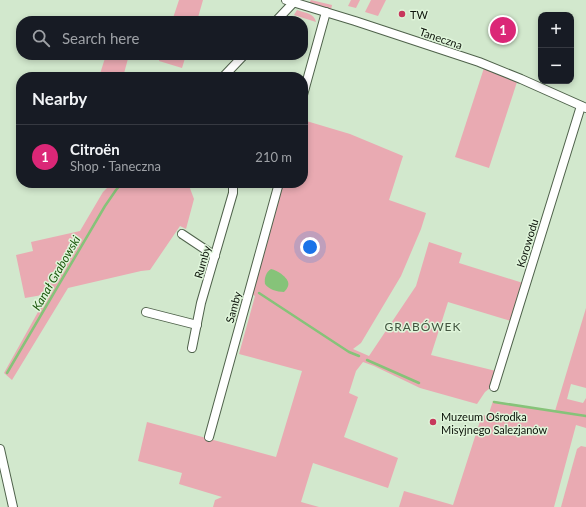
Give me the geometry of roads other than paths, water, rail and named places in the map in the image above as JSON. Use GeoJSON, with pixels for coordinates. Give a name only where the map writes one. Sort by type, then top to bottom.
{"type":"FeatureCollection","features":[{"type":"Feature","properties":{"kind":"street","name":"Taneczna"},"geometry":{"type":"LineString","coordinates":[[290,1],[479,62],[584,107]]}},
{"type":"Feature","properties":{"kind":"street"},"geometry":{"type":"LineString","coordinates":[[280,16],[290,1]]}},
{"type":"Feature","properties":{"kind":"street"},"geometry":{"type":"LineString","coordinates":[[308,77],[326,12]]}},
{"type":"Feature","properties":{"kind":"street"},"geometry":{"type":"LineString","coordinates":[[228,72],[239,60]]}},
{"type":"Feature","properties":{"kind":"street","name":"Korowodu"},"geometry":{"type":"LineString","coordinates":[[494,387],[584,107]]}},
{"type":"Feature","properties":{"kind":"street","name":"Rumby"},"geometry":{"type":"LineString","coordinates":[[192,348],[203,297],[233,188]]}},
{"type":"Feature","properties":{"kind":"street","name":"Samby"},"geometry":{"type":"LineString","coordinates":[[209,437],[278,188]]}},
{"type":"Feature","properties":{"kind":"street"},"geometry":{"type":"LineString","coordinates":[[182,234],[215,256]]}},
{"type":"Feature","properties":{"kind":"street"},"geometry":{"type":"LineString","coordinates":[[146,312],[196,325]]}},
{"type":"Feature","properties":{"kind":"street"},"geometry":{"type":"LineString","coordinates":[[0,449],[13,507]]}},
{"type":"Feature","properties":{"kind":"waterway","name":"Kanał Grabowski"},"geometry":{"type":"LineString","coordinates":[[7,373],[105,206],[118,188]]}},
{"type":"Feature","properties":{"kind":"waterway"},"geometry":{"type":"LineString","coordinates":[[259,293],[349,352],[359,356]]}},
{"type":"Feature","properties":{"kind":"waterway"},"geometry":{"type":"LineString","coordinates":[[367,360],[419,383]]}},
{"type":"Feature","properties":{"kind":"waterway"},"geometry":{"type":"LineString","coordinates":[[494,402],[586,416]]}},
{"type":"Feature","properties":{"kind":"place","name":"TW"},"geometry":{"type":"Point","coordinates":[402,14]}},
{"type":"Feature","properties":{"kind":"place","name":"Citroën"},"geometry":{"type":"Point","coordinates":[503,30]}},
{"type":"Feature","properties":{"kind":"place","name":"Muzeum Ośrodka Misyjnego Salezjanów"},"geometry":{"type":"Point","coordinates":[433,422]}},
{"type":"Feature","properties":{"kind":"district","name":"GRABÓWEK"},"geometry":{"type":"Point","coordinates":[423,326]}}]}
